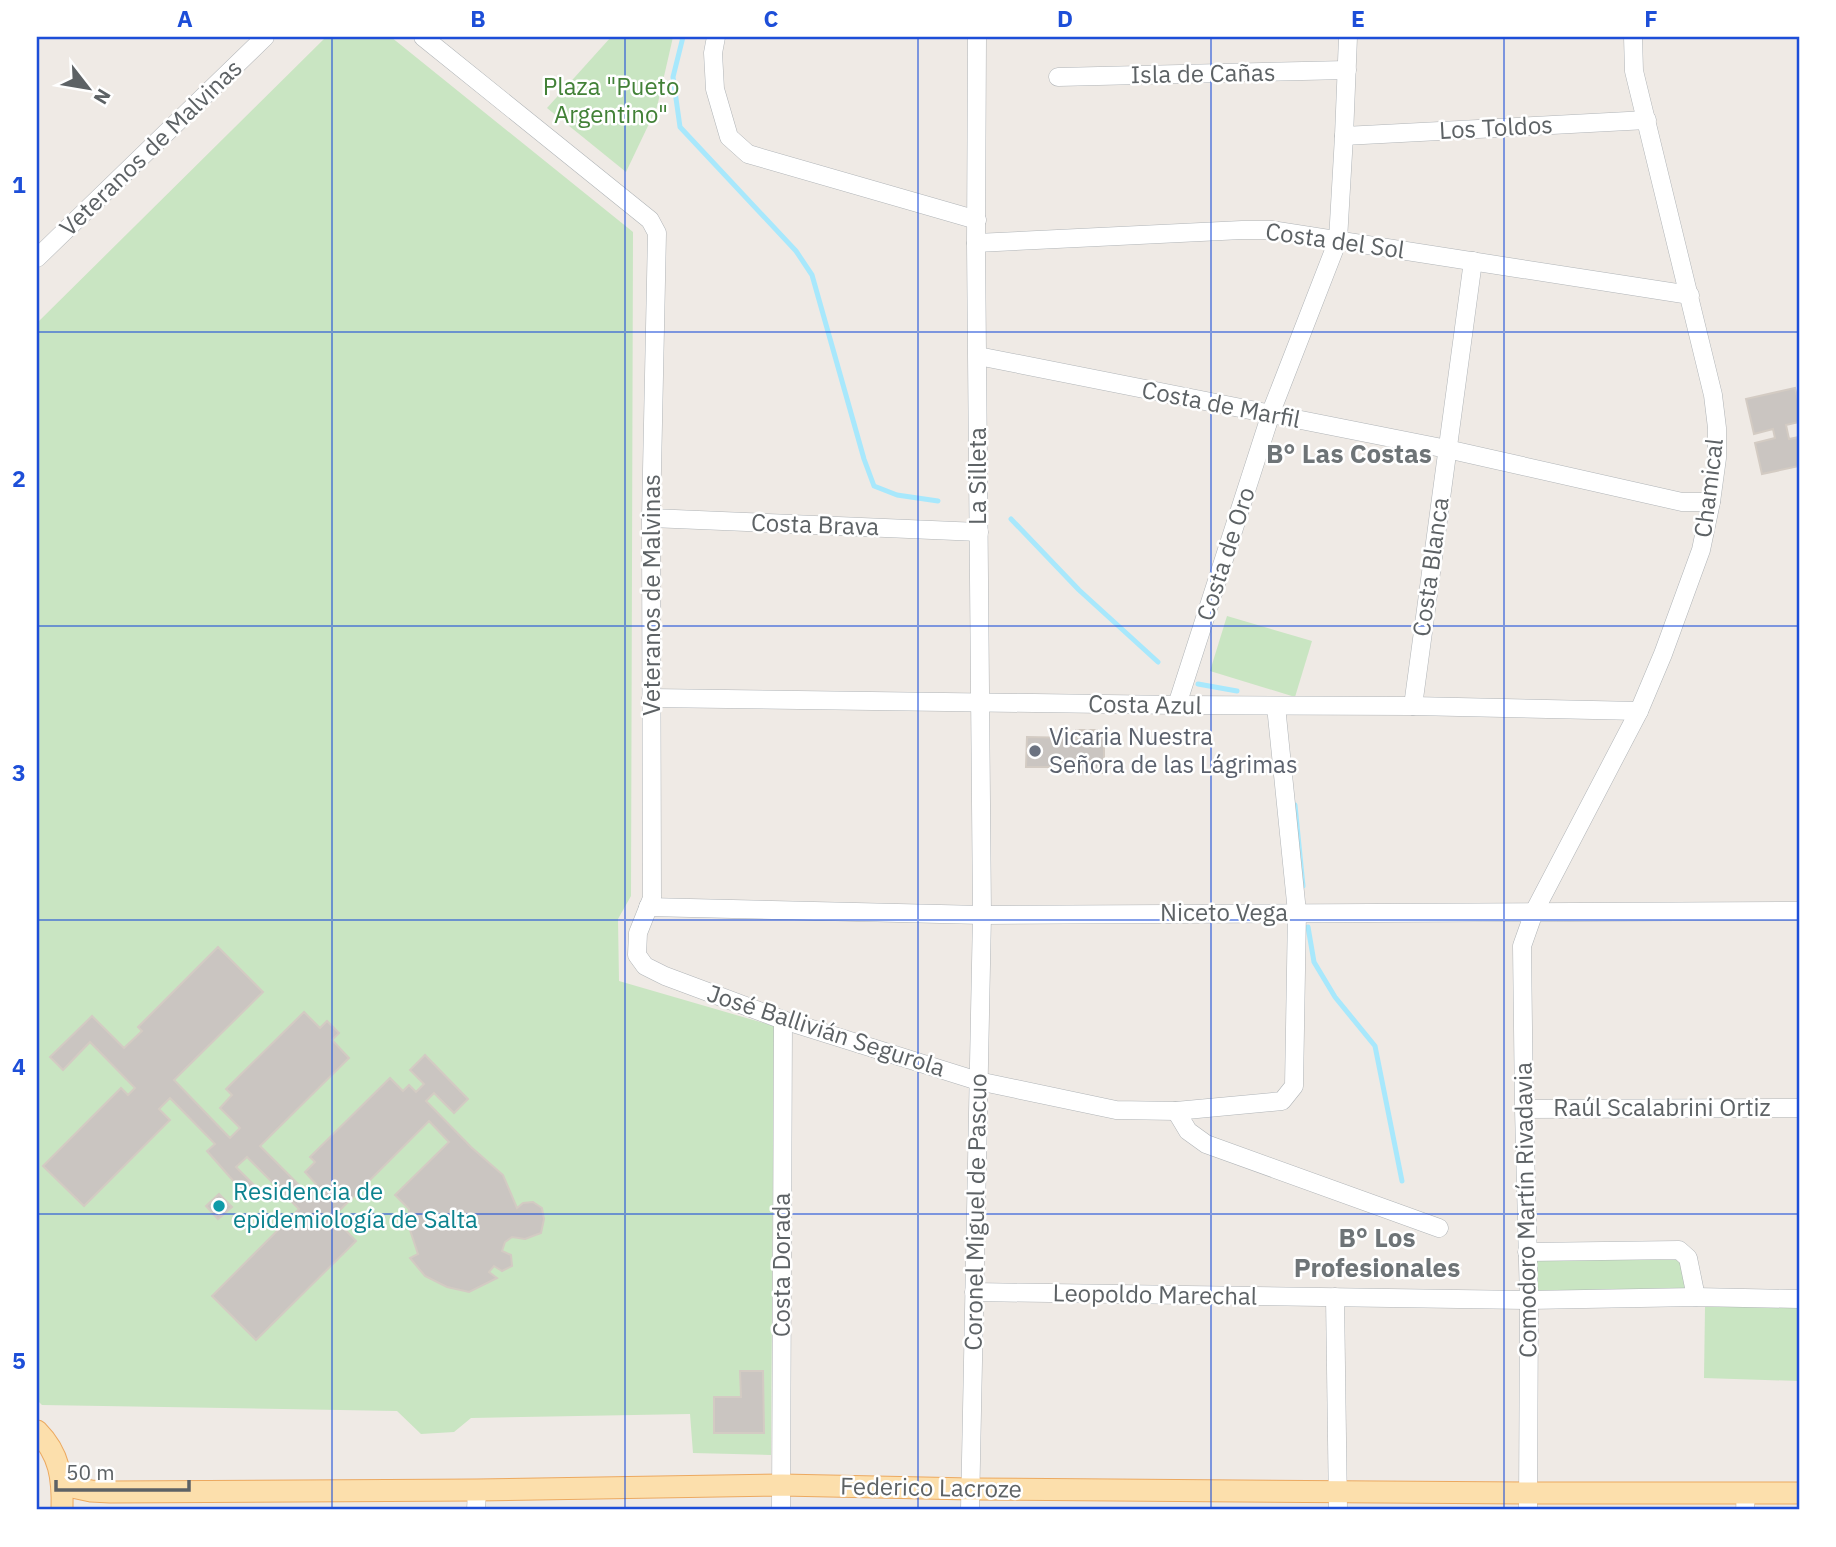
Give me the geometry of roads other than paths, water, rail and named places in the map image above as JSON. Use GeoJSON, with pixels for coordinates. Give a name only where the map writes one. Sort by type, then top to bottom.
{"type":"FeatureCollection","features":[{"type":"Feature","properties":{"kind":"main road"},"geometry":{"type":"LineString","coordinates":[[37,1431],[55,1457],[63,1485],[62,1510]]}},
{"type":"Feature","properties":{"kind":"main road","name":"Federico Lacroze"},"geometry":{"type":"LineString","coordinates":[[63,1485],[110,1492],[477,1500],[782,1485],[1337,1500],[1529,1502],[1745,1502],[1799,1493]]}},
{"type":"Feature","properties":{"kind":"street","name":"Veteranos de Malvinas"},"geometry":{"type":"LineString","coordinates":[[37,258],[265,37]]}},
{"type":"Feature","properties":{"kind":"street","name":"Veteranos de Malvinas"},"geometry":{"type":"LineString","coordinates":[[423,37],[650,220],[657,233],[651,519],[652,898],[638,933],[637,955],[645,966]]}},
{"type":"Feature","properties":{"kind":"street"},"geometry":{"type":"LineString","coordinates":[[716,37],[713,53],[715,89],[729,137],[748,154],[978,220]]}},
{"type":"Feature","properties":{"kind":"street","name":"La Silleta"},"geometry":{"type":"LineString","coordinates":[[977,37],[976,243],[982,915]]}},
{"type":"Feature","properties":{"kind":"street","name":"Costa de Oro"},"geometry":{"type":"LineString","coordinates":[[1177,705],[1271,414],[1338,240],[1348,37]]}},
{"type":"Feature","properties":{"kind":"street","name":"Chamical"},"geometry":{"type":"LineString","coordinates":[[1534,912],[1639,711],[1663,654],[1701,550],[1717,458],[1713,395],[1634,71],[1633,37]]}},
{"type":"Feature","properties":{"kind":"street","name":"Isla de Cañas"},"geometry":{"type":"LineString","coordinates":[[1058,77],[1348,70]]}},
{"type":"Feature","properties":{"kind":"street","name":"Los Toldos"},"geometry":{"type":"LineString","coordinates":[[1344,136],[1647,120]]}},
{"type":"Feature","properties":{"kind":"street","name":"Costa del Sol"},"geometry":{"type":"LineString","coordinates":[[976,243],[1271,230],[1690,295]]}},
{"type":"Feature","properties":{"kind":"street","name":"Costa Blanca"},"geometry":{"type":"LineString","coordinates":[[1413,706],[1473,261]]}},
{"type":"Feature","properties":{"kind":"street","name":"Costa de Marfil"},"geometry":{"type":"LineString","coordinates":[[978,356],[1447,449],[1682,502],[1711,502]]}},
{"type":"Feature","properties":{"kind":"street","name":"Costa Brava"},"geometry":{"type":"LineString","coordinates":[[651,519],[979,532]]}},
{"type":"Feature","properties":{"kind":"street","name":"Costa Azul"},"geometry":{"type":"LineString","coordinates":[[651,698],[1639,711]]}},
{"type":"Feature","properties":{"kind":"street"},"geometry":{"type":"LineString","coordinates":[[1276,706],[1297,912],[1294,1086],[1282,1101],[1176,1111],[1188,1132],[1206,1144],[1439,1228]]}},
{"type":"Feature","properties":{"kind":"street","name":"Niceto Vega"},"geometry":{"type":"LineString","coordinates":[[648,907],[982,915],[1799,911]]}},
{"type":"Feature","properties":{"kind":"street","name":"Comodoro Martín Rivadavia"},"geometry":{"type":"LineString","coordinates":[[1529,1502],[1529,1300],[1522,946],[1534,912]]}},
{"type":"Feature","properties":{"kind":"street","name":"Coronel Miguel de Pascuo"},"geometry":{"type":"LineString","coordinates":[[970,1510],[982,915]]}},
{"type":"Feature","properties":{"kind":"street","name":"José Ballivián Segurola"},"geometry":{"type":"LineString","coordinates":[[645,966],[664,976],[783,1020],[978,1082],[1116,1110],[1176,1111]]}},
{"type":"Feature","properties":{"kind":"street","name":"Costa Dorada"},"geometry":{"type":"LineString","coordinates":[[781,1510],[783,1020]]}},
{"type":"Feature","properties":{"kind":"street","name":"Raúl Scalabrini Ortiz"},"geometry":{"type":"LineString","coordinates":[[1524,1109],[1799,1108]]}},
{"type":"Feature","properties":{"kind":"street"},"geometry":{"type":"LineString","coordinates":[[1527,1252],[1679,1250],[1688,1258],[1696,1297]]}},
{"type":"Feature","properties":{"kind":"street","name":"Leopoldo Marechal"},"geometry":{"type":"LineString","coordinates":[[974,1292],[1529,1300],[1696,1297],[1799,1299]]}},
{"type":"Feature","properties":{"kind":"street"},"geometry":{"type":"LineString","coordinates":[[1335,1297],[1337,1500]]}},
{"type":"Feature","properties":{"kind":"waterway"},"geometry":{"type":"LineString","coordinates":[[683,37],[673,77],[680,127],[796,251],[812,275],[874,486],[897,495],[938,501]]}},
{"type":"Feature","properties":{"kind":"waterway"},"geometry":{"type":"LineString","coordinates":[[1011,519],[1079,590],[1158,662]]}},
{"type":"Feature","properties":{"kind":"waterway"},"geometry":{"type":"LineString","coordinates":[[1198,684],[1237,691]]}},
{"type":"Feature","properties":{"kind":"waterway"},"geometry":{"type":"LineString","coordinates":[[1295,805],[1303,886]]}},
{"type":"Feature","properties":{"kind":"waterway"},"geometry":{"type":"LineString","coordinates":[[1308,927],[1314,962],[1335,997],[1375,1046],[1402,1181]]}},
{"type":"Feature","properties":{"kind":"place","name":"Vicaria Nuestra Señora de las Lágrimas"},"geometry":{"type":"Point","coordinates":[1035,751]}},
{"type":"Feature","properties":{"kind":"place","name":"Residencia de epidemiología de Salta"},"geometry":{"type":"Point","coordinates":[219,1206]}},
{"type":"Feature","properties":{"kind":"district","name":"B° Las Costas"},"geometry":{"type":"Point","coordinates":[1349,454]}},
{"type":"Feature","properties":{"kind":"district","name":"B° Los Profesionales"},"geometry":{"type":"Point","coordinates":[1377,1253]}},
{"type":"Feature","properties":{"kind":"park label","name":"Plaza \"Pueto Argentino\""},"geometry":{"type":"Point","coordinates":[611,101]}}]}
